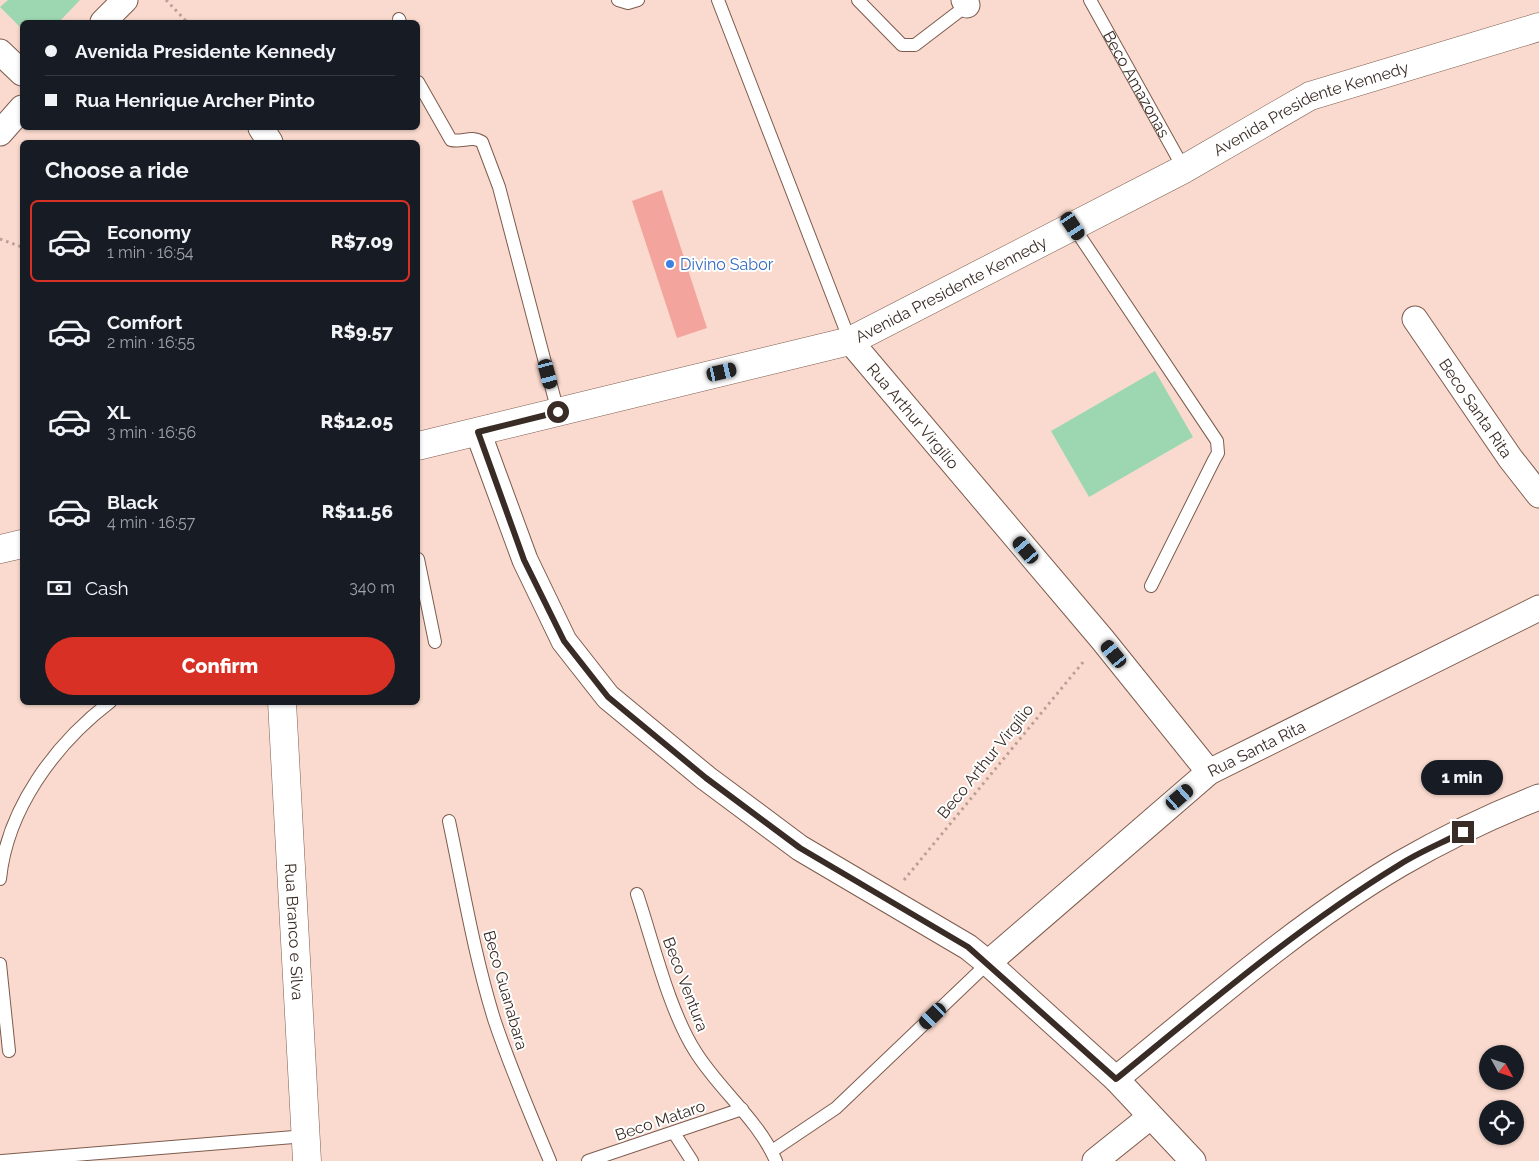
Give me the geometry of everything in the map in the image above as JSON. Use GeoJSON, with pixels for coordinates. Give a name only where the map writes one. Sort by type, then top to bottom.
{"type":"FeatureCollection","features":[{"type":"Feature","properties":{"kind":"street"},"geometry":{"type":"LineString","coordinates":[[106,20],[125,0]]}},
{"type":"Feature","properties":{"kind":"street","name":"Avenida Presidente Kennedy"},"geometry":{"type":"LineString","coordinates":[[420,446],[850,341],[1184,169],[1310,96],[1539,27]]}},
{"type":"Feature","properties":{"kind":"street"},"geometry":{"type":"LineString","coordinates":[[0,52],[20,71]]}},
{"type":"Feature","properties":{"kind":"street"},"geometry":{"type":"LineString","coordinates":[[0,133],[20,110]]}},
{"type":"Feature","properties":{"kind":"street","name":"Beco Santa Rita"},"geometry":{"type":"LineString","coordinates":[[1414,319],[1510,458],[1539,495]]}},
{"type":"Feature","properties":{"kind":"street","name":"Rua Arthur Virgílio"},"geometry":{"type":"LineString","coordinates":[[850,341],[1102,639],[1209,772]]}},
{"type":"Feature","properties":{"kind":"street"},"geometry":{"type":"LineString","coordinates":[[478,432],[524,560],[564,641],[608,697],[706,778],[800,848],[968,947],[1116,1079],[1193,1161]]}},
{"type":"Feature","properties":{"kind":"street"},"geometry":{"type":"LineString","coordinates":[[0,549],[20,544]]}},
{"type":"Feature","properties":{"kind":"street","name":"Rua Santa Rita"},"geometry":{"type":"LineString","coordinates":[[988,963],[1209,772],[1539,608]]}},
{"type":"Feature","properties":{"kind":"street","name":"Rua Branco e Silva"},"geometry":{"type":"LineString","coordinates":[[282,705],[306,1148]]}},
{"type":"Feature","properties":{"kind":"street"},"geometry":{"type":"LineString","coordinates":[[1116,1079],[1259,962],[1308,926],[1400,864],[1511,808],[1539,797]]}},
{"type":"Feature","properties":{"kind":"street"},"geometry":{"type":"LineString","coordinates":[[1095,1161],[1150,1117]]}},
{"type":"Feature","properties":{"kind":"lane"},"geometry":{"type":"LineString","coordinates":[[619,1],[628,3],[638,0]]}},
{"type":"Feature","properties":{"kind":"lane","name":"Rua Arthur Virgílio"},"geometry":{"type":"LineString","coordinates":[[718,0],[850,341]]}},
{"type":"Feature","properties":{"kind":"lane"},"geometry":{"type":"LineString","coordinates":[[858,0],[902,45],[908,46],[915,45],[969,2]]}},
{"type":"Feature","properties":{"kind":"lane","name":"Beco Amazonas"},"geometry":{"type":"LineString","coordinates":[[1090,0],[1184,169]]}},
{"type":"Feature","properties":{"kind":"lane"},"geometry":{"type":"LineString","coordinates":[[420,86],[451,140],[471,138],[482,142],[499,187],[558,412]]}},
{"type":"Feature","properties":{"kind":"lane"},"geometry":{"type":"LineString","coordinates":[[1073,226],[1217,441],[1218,453],[1151,586]]}},
{"type":"Feature","properties":{"kind":"lane"},"geometry":{"type":"LineString","coordinates":[[420,569],[435,642]]}},
{"type":"Feature","properties":{"kind":"lane"},"geometry":{"type":"LineString","coordinates":[[0,879],[2,858],[21,806],[56,754],[106,705]]}},
{"type":"Feature","properties":{"kind":"lane","name":"Beco Guanabara"},"geometry":{"type":"LineString","coordinates":[[449,821],[476,950],[494,1018],[513,1071],[550,1161]]}},
{"type":"Feature","properties":{"kind":"lane","name":"Beco Ventura"},"geometry":{"type":"LineString","coordinates":[[637,894],[678,1018],[690,1043],[715,1078],[742,1109],[774,1156],[836,1108],[988,963]]}},
{"type":"Feature","properties":{"kind":"lane"},"geometry":{"type":"LineString","coordinates":[[0,964],[10,1052]]}},
{"type":"Feature","properties":{"kind":"lane","name":"Beco Mataro"},"geometry":{"type":"LineString","coordinates":[[588,1161],[742,1109]]}},
{"type":"Feature","properties":{"kind":"lane"},"geometry":{"type":"LineString","coordinates":[[674,1133],[692,1161]]}},
{"type":"Feature","properties":{"kind":"lane"},"geometry":{"type":"LineString","coordinates":[[2,1161],[306,1148]]}},
{"type":"Feature","properties":{"kind":"path"},"geometry":{"type":"LineString","coordinates":[[166,0],[185,20]]}},
{"type":"Feature","properties":{"kind":"path"},"geometry":{"type":"LineString","coordinates":[[0,239],[20,247]]}},
{"type":"Feature","properties":{"kind":"path","name":"Beco Arthur Virgílio"},"geometry":{"type":"LineString","coordinates":[[888,900],[1102,639]]}},
{"type":"Feature","properties":{"kind":"green space"},"geometry":{"type":"Polygon","coordinates":[[[8,0],[80,0],[61,20],[20,20],[20,27],[0,7],[8,0]]]}},
{"type":"Feature","properties":{"kind":"green space"},"geometry":{"type":"Polygon","coordinates":[[[1155,371],[1193,437],[1089,497],[1051,431],[1155,371]]]}},
{"type":"Feature","properties":{"kind":"building","name":"Divino Sabor"},"geometry":{"type":"Polygon","coordinates":[[[662,190],[707,328],[677,338],[632,201],[662,190]]]}},
{"type":"Feature","properties":{"kind":"place","name":"Divino Sabor"},"geometry":{"type":"Point","coordinates":[670,264]}},
{"type":"Feature","properties":{"kind":"route"},"geometry":{"type":"LineString","coordinates":[[558,412],[478,432],[524,560],[564,641],[608,697],[706,778],[800,848],[968,947],[1116,1079],[1259,962],[1308,926],[1400,864],[1463,832]]}}]}
